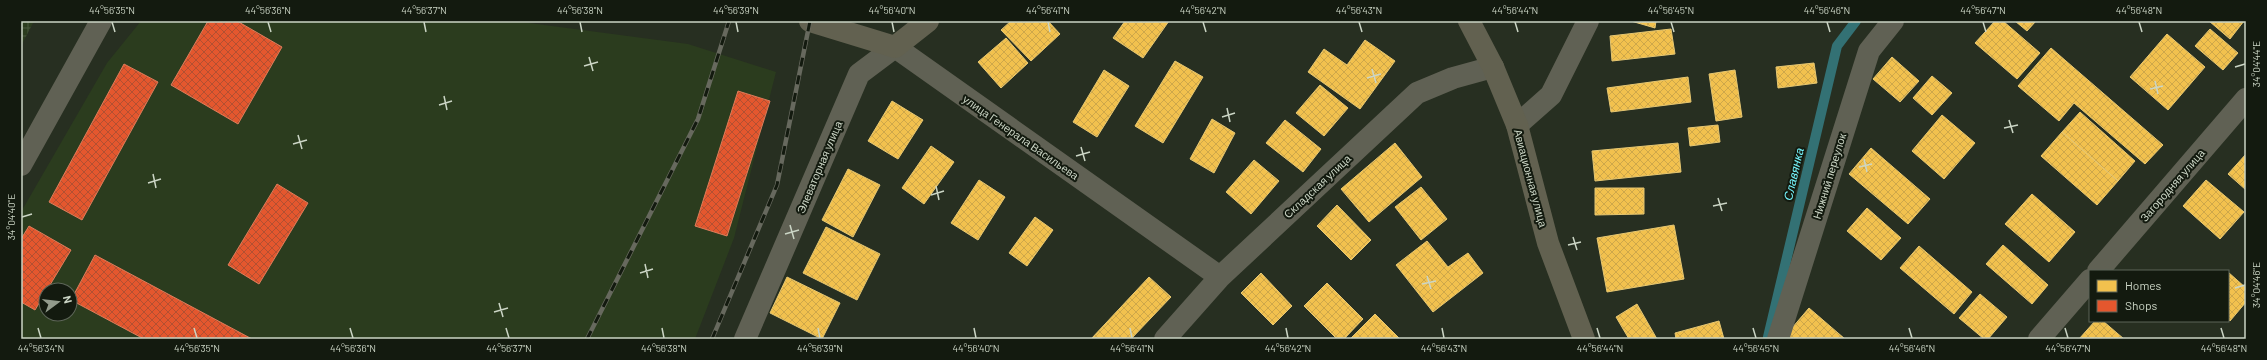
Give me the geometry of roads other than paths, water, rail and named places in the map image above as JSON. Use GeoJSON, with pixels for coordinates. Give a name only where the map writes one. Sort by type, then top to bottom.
{"type":"FeatureCollection","features":[{"type":"Feature","properties":{"kind":"main road","name":"улица Генерала Васильева"},"geometry":{"type":"LineString","coordinates":[[810,21],[895,47]]}},
{"type":"Feature","properties":{"kind":"main road","name":"Элеваторная улица"},"geometry":{"type":"LineString","coordinates":[[895,47],[928,21]]}},
{"type":"Feature","properties":{"kind":"main road","name":"Авиационная улица"},"geometry":{"type":"LineString","coordinates":[[1469,21],[1493,67],[1517,125],[1548,243],[1584,339]]}},
{"type":"Feature","properties":{"kind":"street"},"geometry":{"type":"LineString","coordinates":[[21,165],[101,21]]}},
{"type":"Feature","properties":{"kind":"street"},"geometry":{"type":"LineString","coordinates":[[1517,125],[1551,95],[1588,21]]}},
{"type":"Feature","properties":{"kind":"street","name":"Нижний переулок"},"geometry":{"type":"LineString","coordinates":[[1778,339],[1869,51],[1893,21]]}},
{"type":"Feature","properties":{"kind":"street","name":"улица Генерала Васильева"},"geometry":{"type":"LineString","coordinates":[[895,47],[1220,277]]}},
{"type":"Feature","properties":{"kind":"street","name":"Элеваторная улица"},"geometry":{"type":"LineString","coordinates":[[745,339],[859,74],[895,47]]}},
{"type":"Feature","properties":{"kind":"street","name":"Складская улица"},"geometry":{"type":"LineString","coordinates":[[1165,339],[1220,277],[1417,93],[1452,78],[1493,67]]}},
{"type":"Feature","properties":{"kind":"street","name":"Загородняя улица"},"geometry":{"type":"LineString","coordinates":[[2099,270],[2246,99]]}},
{"type":"Feature","properties":{"kind":"street"},"geometry":{"type":"LineString","coordinates":[[2039,339],[2089,281]]}},
{"type":"Feature","properties":{"kind":"waterway","name":"Славянка"},"geometry":{"type":"LineString","coordinates":[[1768,337],[1837,46],[1856,21]]}},
{"type":"Feature","properties":{"kind":"railway"},"geometry":{"type":"LineString","coordinates":[[587,339],[698,119],[729,21]]}},
{"type":"Feature","properties":{"kind":"railway"},"geometry":{"type":"LineString","coordinates":[[712,339],[777,185],[810,21]]}}]}
